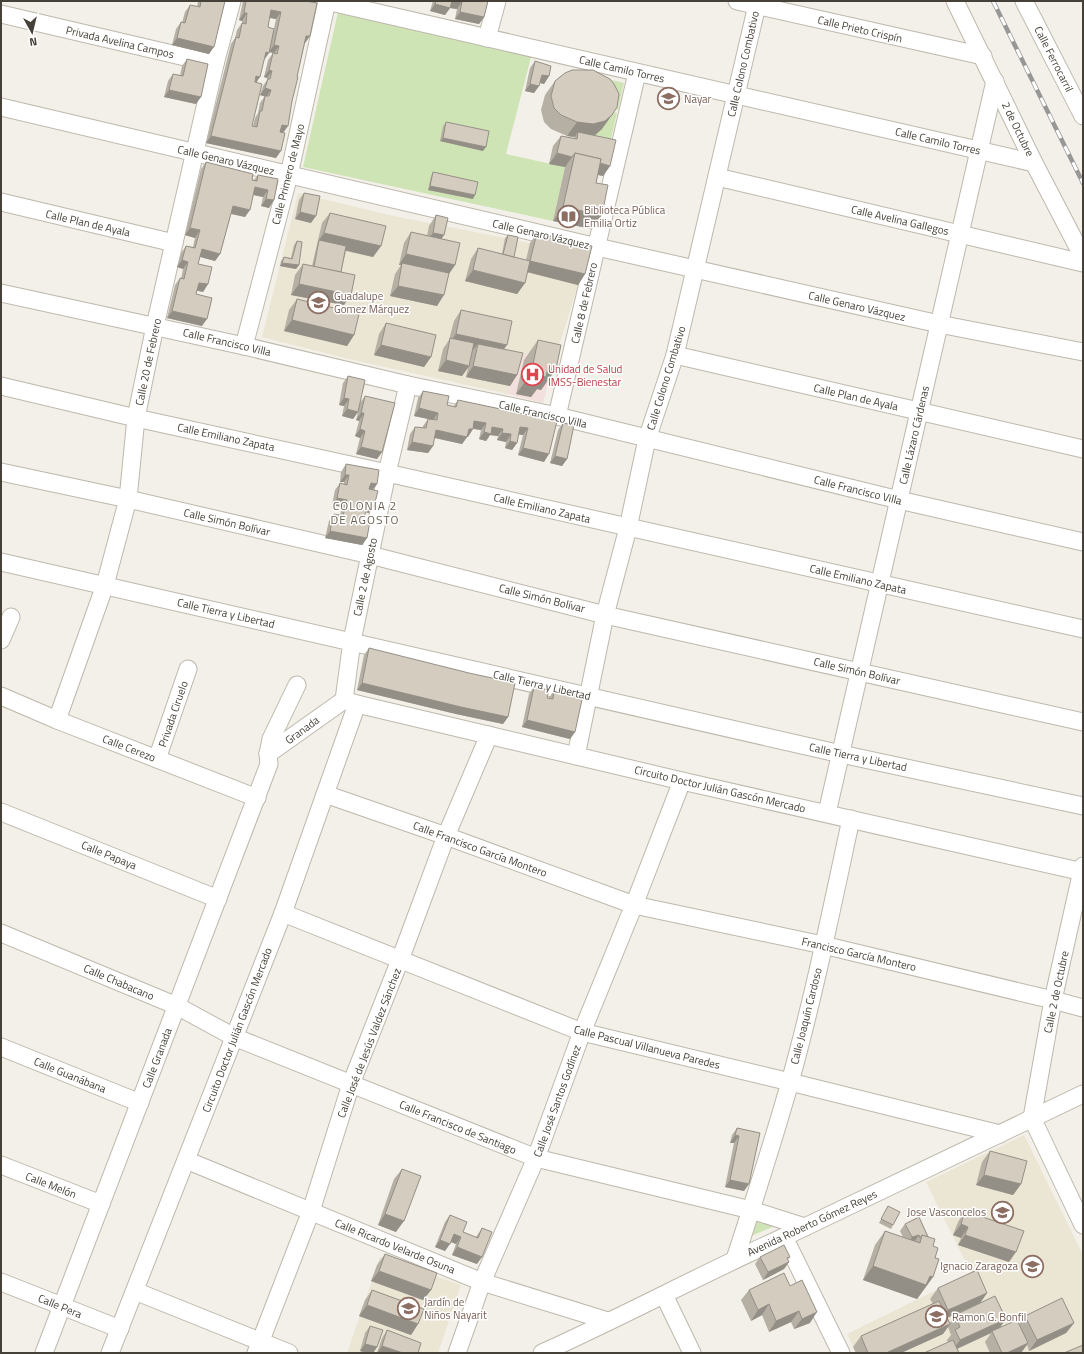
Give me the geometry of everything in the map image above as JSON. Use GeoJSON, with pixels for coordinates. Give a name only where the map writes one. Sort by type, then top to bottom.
{"type":"FeatureCollection","features":[{"type":"Feature","properties":{"kind":"street","name":"Calle 20 de Febrero"},"geometry":{"type":"LineString","coordinates":[[57,720],[105,585],[128,499],[136,418],[155,326],[194,152],[232,1]]}},
{"type":"Feature","properties":{"kind":"street","name":"Calle Camilo Torres"},"geometry":{"type":"LineString","coordinates":[[327,1],[1034,163]]}},
{"type":"Feature","properties":{"kind":"street","name":"Calle Primero de Mayo"},"geometry":{"type":"LineString","coordinates":[[244,346],[289,175],[327,1]]}},
{"type":"Feature","properties":{"kind":"street"},"geometry":{"type":"LineString","coordinates":[[487,38],[496,1]]}},
{"type":"Feature","properties":{"kind":"street","name":"Calle Prieto Crispín"},"geometry":{"type":"LineString","coordinates":[[737,1],[757,3],[983,56]]}},
{"type":"Feature","properties":{"kind":"street","name":"2 de Octubre"},"geometry":{"type":"LineString","coordinates":[[955,1],[1034,163],[1083,257]]}},
{"type":"Feature","properties":{"kind":"street","name":"Calle Ferrocarril"},"geometry":{"type":"LineString","coordinates":[[1024,1],[1083,116]]}},
{"type":"Feature","properties":{"kind":"street","name":"Calle Colono Combativo"},"geometry":{"type":"LineString","coordinates":[[576,756],[605,614],[628,528],[647,439],[675,355],[757,3]]}},
{"type":"Feature","properties":{"kind":"street","name":"Privada Avelina Campos"},"geometry":{"type":"LineString","coordinates":[[1,14],[215,64]]}},
{"type":"Feature","properties":{"kind":"street","name":"Calle 8 de Febrero"},"geometry":{"type":"LineString","coordinates":[[557,416],[637,73]]}},
{"type":"Feature","properties":{"kind":"street","name":"Calle Lázaro Cárdenas"},"geometry":{"type":"LineString","coordinates":[[827,813],[995,81]]}},
{"type":"Feature","properties":{"kind":"street","name":"Calle Genaro Vázquez"},"geometry":{"type":"LineString","coordinates":[[1,107],[597,247],[696,268],[939,324],[1083,352]]}},
{"type":"Feature","properties":{"kind":"street","name":"Calle Avelina Gallegos"},"geometry":{"type":"LineString","coordinates":[[717,177],[1083,263]]}},
{"type":"Feature","properties":{"kind":"street","name":"Calle Plan de Ayala"},"geometry":{"type":"LineString","coordinates":[[1,202],[174,243]]}},
{"type":"Feature","properties":{"kind":"street","name":"Calle Francisco Villa"},"geometry":{"type":"LineString","coordinates":[[1,293],[244,346],[408,385],[557,416],[899,500],[1083,542]]}},
{"type":"Feature","properties":{"kind":"street","name":"Calle Plan de Ayala"},"geometry":{"type":"LineString","coordinates":[[675,355],[1083,449]]}},
{"type":"Feature","properties":{"kind":"street","name":"Calle 2 de Agosto"},"geometry":{"type":"LineString","coordinates":[[351,702],[352,641],[387,473],[408,385]]}},
{"type":"Feature","properties":{"kind":"street","name":"Calle Emiliano Zapata"},"geometry":{"type":"LineString","coordinates":[[1,386],[136,418],[1083,629]]}},
{"type":"Feature","properties":{"kind":"street","name":"Calle Simón Bolívar"},"geometry":{"type":"LineString","coordinates":[[1,472],[128,499],[370,555],[605,614],[1083,722]]}},
{"type":"Feature","properties":{"kind":"street","name":"Calle Tierra y Libertad"},"geometry":{"type":"LineString","coordinates":[[1,562],[841,754],[1083,806]]}},
{"type":"Feature","properties":{"kind":"street"},"geometry":{"type":"LineString","coordinates":[[1,640],[11,617]]}},
{"type":"Feature","properties":{"kind":"street","name":"Privada Ciruelo"},"geometry":{"type":"LineString","coordinates":[[157,759],[188,669]]}},
{"type":"Feature","properties":{"kind":"street","name":"Calle Granada"},"geometry":{"type":"LineString","coordinates":[[44,1353],[257,798],[269,759],[271,740],[297,685]]}},
{"type":"Feature","properties":{"kind":"street","name":"Calle Cerezo"},"geometry":{"type":"LineString","coordinates":[[1,696],[57,720],[257,798]]}},
{"type":"Feature","properties":{"kind":"street","name":"Circuito Doctor Julián Gascón Mercado"},"geometry":{"type":"LineString","coordinates":[[110,1353],[283,913],[324,794],[351,702],[682,781],[1083,870]]}},
{"type":"Feature","properties":{"kind":"street","name":"Granada"},"geometry":{"type":"LineString","coordinates":[[269,759],[351,702]]}},
{"type":"Feature","properties":{"kind":"street","name":"Calle José de Jesús Valdez Sánchez"},"geometry":{"type":"LineString","coordinates":[[258,1347],[311,1211],[351,1084],[400,960],[446,836],[489,735]]}},
{"type":"Feature","properties":{"kind":"street","name":"Calle José Santos Godínez"},"geometry":{"type":"LineString","coordinates":[[458,1353],[482,1282],[536,1158],[582,1032],[634,905],[682,781]]}},
{"type":"Feature","properties":{"kind":"street","name":"Calle Francisco García Montero"},"geometry":{"type":"LineString","coordinates":[[324,794],[446,836],[634,905]]}},
{"type":"Feature","properties":{"kind":"street","name":"Calle Papaya"},"geometry":{"type":"LineString","coordinates":[[1,812],[218,899]]}},
{"type":"Feature","properties":{"kind":"street","name":"Calle Joaquín Cardoso"},"geometry":{"type":"LineString","coordinates":[[735,1259],[790,1082],[823,946],[851,819]]}},
{"type":"Feature","properties":{"kind":"street","name":"Calle 2 de Octubre"},"geometry":{"type":"LineString","coordinates":[[1032,1118],[1053,1000],[1083,870]]}},
{"type":"Feature","properties":{"kind":"street","name":"Francisco García Montero"},"geometry":{"type":"LineString","coordinates":[[634,905],[823,946],[1083,1008]]}},
{"type":"Feature","properties":{"kind":"street","name":"Calle Pascual Villanueva Paredes"},"geometry":{"type":"LineString","coordinates":[[283,913],[582,1032],[1000,1134]]}},
{"type":"Feature","properties":{"kind":"street","name":"Calle Chabacano"},"geometry":{"type":"LineString","coordinates":[[1,933],[177,1006],[234,1037]]}},
{"type":"Feature","properties":{"kind":"street","name":"Calle Francisco de Santiago"},"geometry":{"type":"LineString","coordinates":[[234,1037],[536,1158],[751,1210],[805,1227]]}},
{"type":"Feature","properties":{"kind":"street","name":"Calle Guanábana"},"geometry":{"type":"LineString","coordinates":[[1,1047],[140,1103]]}},
{"type":"Feature","properties":{"kind":"street","name":"Avenida Roberto Gómez Reyes"},"geometry":{"type":"LineString","coordinates":[[543,1353],[735,1259],[1083,1094]]}},
{"type":"Feature","properties":{"kind":"street"},"geometry":{"type":"LineString","coordinates":[[1032,1118],[1083,1225]]}},
{"type":"Feature","properties":{"kind":"street","name":"Calle Ricardo Velarde Osuna"},"geometry":{"type":"LineString","coordinates":[[186,1160],[482,1282],[608,1321]]}},
{"type":"Feature","properties":{"kind":"street","name":"Calle Melón"},"geometry":{"type":"LineString","coordinates":[[1,1165],[101,1204]]}},
{"type":"Feature","properties":{"kind":"street"},"geometry":{"type":"LineString","coordinates":[[784,1237],[841,1353]]}},
{"type":"Feature","properties":{"kind":"street","name":"Calle Pera"},"geometry":{"type":"LineString","coordinates":[[1,1282],[120,1329]]}},
{"type":"Feature","properties":{"kind":"street"},"geometry":{"type":"LineString","coordinates":[[135,1291],[258,1347],[289,1353]]}},
{"type":"Feature","properties":{"kind":"street"},"geometry":{"type":"LineString","coordinates":[[664,1295],[692,1353]]}},
{"type":"Feature","properties":{"kind":"shaded area"},"geometry":{"type":"Polygon","coordinates":[[[298,193],[389,215],[530,243],[585,256],[578,285],[554,362],[518,353],[508,394],[353,360],[262,337],[298,193]]]}},
{"type":"Feature","properties":{"kind":"shaded area","name":"Unidad de Salud IMSS-Bienestar"},"geometry":{"type":"Polygon","coordinates":[[[518,353],[554,362],[543,403],[508,394],[518,353]]]}},
{"type":"Feature","properties":{"kind":"shaded area"},"geometry":{"type":"Polygon","coordinates":[[[1024,1135],[1083,1255],[1083,1353],[856,1353],[847,1334],[971,1273],[926,1182],[1024,1135]]]}},
{"type":"Feature","properties":{"kind":"shaded area","name":"Jardín de Niños Nayarit"},"geometry":{"type":"Polygon","coordinates":[[[380,1257],[461,1285],[438,1353],[347,1353],[380,1257]]]}},
{"type":"Feature","properties":{"kind":"green space"},"geometry":{"type":"Polygon","coordinates":[[[338,12],[531,57],[506,154],[565,167],[553,221],[303,167],[338,12]]]}},
{"type":"Feature","properties":{"kind":"green space"},"geometry":{"type":"Polygon","coordinates":[[[584,73],[624,83],[618,110],[609,108],[584,73]]]}},
{"type":"Feature","properties":{"kind":"green space"},"geometry":{"type":"Polygon","coordinates":[[[609,111],[617,113],[609,147],[583,138],[609,111]]]}},
{"type":"Feature","properties":{"kind":"green space"},"geometry":{"type":"Polygon","coordinates":[[[756,1219],[777,1225],[749,1237],[756,1219]]]}},
{"type":"Feature","properties":{"kind":"building"},"geometry":{"type":"Polygon","coordinates":[[[201,1],[225,1],[214,47],[177,38],[181,22],[185,23],[190,5],[200,7],[201,1]]]}},
{"type":"Feature","properties":{"kind":"building"},"geometry":{"type":"Polygon","coordinates":[[[246,1],[306,1],[317,3],[310,36],[306,36],[288,126],[282,125],[280,132],[285,133],[281,151],[211,136],[236,37],[239,38],[242,23],[246,24],[247,13],[244,13],[246,1]],[[271,10],[268,27],[274,29],[269,53],[266,52],[260,77],[256,76],[255,82],[262,84],[252,126],[257,127],[265,96],[269,96],[271,90],[265,88],[272,71],[269,70],[273,53],[277,54],[279,46],[274,45],[281,12],[271,10]]]}},
{"type":"Feature","properties":{"kind":"building"},"geometry":{"type":"Polygon","coordinates":[[[436,1],[452,1],[450,8],[435,4],[436,1]]]}},
{"type":"Feature","properties":{"kind":"building"},"geometry":{"type":"Polygon","coordinates":[[[456,1],[488,1],[484,17],[460,12],[462,2],[456,1]]]}},
{"type":"Feature","properties":{"kind":"building"},"geometry":{"type":"Polygon","coordinates":[[[187,59],[208,64],[201,97],[169,90],[173,74],[183,76],[187,59]]]}},
{"type":"Feature","properties":{"kind":"building"},"geometry":{"type":"Polygon","coordinates":[[[535,61],[551,66],[549,76],[542,75],[539,86],[530,84],[535,61]]]}},
{"type":"Feature","properties":{"kind":"building"},"geometry":{"type":"Polygon","coordinates":[[[572,70],[593,70],[610,79],[614,84],[619,94],[617,107],[612,115],[605,121],[593,124],[577,122],[561,115],[554,108],[551,96],[555,81],[565,73],[572,70]]]}},
{"type":"Feature","properties":{"kind":"building"},"geometry":{"type":"Polygon","coordinates":[[[446,122],[489,131],[486,147],[443,138],[446,122]]]}},
{"type":"Feature","properties":{"kind":"building"},"geometry":{"type":"Polygon","coordinates":[[[578,132],[616,140],[610,166],[600,163],[601,159],[575,153],[572,157],[557,153],[561,136],[577,139],[578,132]]]}},
{"type":"Feature","properties":{"kind":"building"},"geometry":{"type":"Polygon","coordinates":[[[575,153],[601,159],[596,183],[608,185],[602,215],[563,207],[575,153]]]}},
{"type":"Feature","properties":{"kind":"building"},"geometry":{"type":"Polygon","coordinates":[[[206,162],[253,174],[252,180],[257,181],[258,175],[278,179],[274,200],[266,199],[268,190],[255,187],[250,210],[233,206],[220,254],[202,249],[198,264],[212,267],[208,284],[199,283],[196,294],[212,298],[207,319],[172,311],[180,278],[184,279],[188,262],[182,260],[186,246],[195,248],[200,230],[190,228],[206,162]]]}},
{"type":"Feature","properties":{"kind":"building"},"geometry":{"type":"Polygon","coordinates":[[[433,172],[478,182],[475,195],[430,186],[433,172]]]}},
{"type":"Feature","properties":{"kind":"building"},"geometry":{"type":"Polygon","coordinates":[[[304,193],[320,196],[316,216],[300,212],[304,193]]]}},
{"type":"Feature","properties":{"kind":"building"},"geometry":{"type":"Polygon","coordinates":[[[330,213],[386,226],[381,246],[324,233],[330,213]]]}},
{"type":"Feature","properties":{"kind":"building"},"geometry":{"type":"Polygon","coordinates":[[[436,215],[448,218],[444,235],[433,233],[436,215]]]}},
{"type":"Feature","properties":{"kind":"building"},"geometry":{"type":"Polygon","coordinates":[[[411,232],[460,243],[455,265],[406,254],[411,232]]]}},
{"type":"Feature","properties":{"kind":"building"},"geometry":{"type":"Polygon","coordinates":[[[537,233],[592,246],[585,274],[530,261],[537,233]]]}},
{"type":"Feature","properties":{"kind":"building"},"geometry":{"type":"Polygon","coordinates":[[[508,235],[518,237],[514,257],[503,254],[508,235]]]}},
{"type":"Feature","properties":{"kind":"building"},"geometry":{"type":"Polygon","coordinates":[[[319,240],[346,246],[341,272],[314,267],[319,240]]]}},
{"type":"Feature","properties":{"kind":"building"},"geometry":{"type":"Polygon","coordinates":[[[297,241],[302,242],[299,265],[282,263],[284,257],[292,259],[297,241]]]}},
{"type":"Feature","properties":{"kind":"building"},"geometry":{"type":"Polygon","coordinates":[[[478,248],[530,261],[525,283],[473,270],[478,248]]]}},
{"type":"Feature","properties":{"kind":"building"},"geometry":{"type":"Polygon","coordinates":[[[402,263],[449,273],[444,295],[398,286],[402,263]]]}},
{"type":"Feature","properties":{"kind":"building"},"geometry":{"type":"Polygon","coordinates":[[[303,264],[355,275],[351,295],[299,284],[303,264]]]}},
{"type":"Feature","properties":{"kind":"building"},"geometry":{"type":"Polygon","coordinates":[[[297,299],[359,314],[354,335],[292,320],[297,299]]]}},
{"type":"Feature","properties":{"kind":"building"},"geometry":{"type":"Polygon","coordinates":[[[461,310],[512,321],[507,345],[456,334],[461,310]]]}},
{"type":"Feature","properties":{"kind":"building"},"geometry":{"type":"Polygon","coordinates":[[[386,323],[436,335],[431,357],[381,345],[386,323]]]}},
{"type":"Feature","properties":{"kind":"building"},"geometry":{"type":"Polygon","coordinates":[[[450,338],[474,343],[469,366],[446,360],[450,338]]]}},
{"type":"Feature","properties":{"kind":"building"},"geometry":{"type":"Polygon","coordinates":[[[538,340],[561,345],[556,369],[548,367],[546,377],[531,374],[538,340]]]}},
{"type":"Feature","properties":{"kind":"building"},"geometry":{"type":"Polygon","coordinates":[[[478,344],[523,353],[517,375],[473,366],[478,344]]]}},
{"type":"Feature","properties":{"kind":"building"},"geometry":{"type":"Polygon","coordinates":[[[348,376],[365,380],[358,412],[347,409],[349,399],[344,398],[348,376]]]}},
{"type":"Feature","properties":{"kind":"building"},"geometry":{"type":"Polygon","coordinates":[[[423,391],[449,396],[447,405],[456,407],[458,400],[557,421],[549,454],[523,448],[528,428],[520,427],[517,443],[510,441],[511,434],[502,433],[503,429],[492,427],[491,434],[484,432],[486,423],[474,421],[473,429],[469,429],[467,437],[436,430],[433,446],[412,442],[415,427],[426,428],[428,419],[437,420],[438,413],[419,408],[423,391]]]}},
{"type":"Feature","properties":{"kind":"building"},"geometry":{"type":"Polygon","coordinates":[[[365,396],[395,403],[382,452],[361,447],[365,431],[360,429],[364,413],[361,413],[365,396]]]}},
{"type":"Feature","properties":{"kind":"building"},"geometry":{"type":"Polygon","coordinates":[[[563,423],[574,425],[567,459],[555,456],[563,423]]]}},
{"type":"Feature","properties":{"kind":"building"},"geometry":{"type":"Polygon","coordinates":[[[346,464],[379,470],[377,484],[371,483],[369,489],[378,491],[374,506],[367,504],[364,520],[370,521],[367,538],[330,531],[334,514],[343,516],[347,500],[337,498],[340,483],[347,485],[349,475],[345,475],[346,464]]]}},
{"type":"Feature","properties":{"kind":"building"},"geometry":{"type":"Polygon","coordinates":[[[369,648],[515,683],[508,717],[362,683],[369,648]]]}},
{"type":"Feature","properties":{"kind":"building"},"geometry":{"type":"Polygon","coordinates":[[[534,687],[549,690],[547,698],[553,699],[554,690],[583,695],[575,732],[527,720],[534,687]]]}},
{"type":"Feature","properties":{"kind":"building"},"geometry":{"type":"Polygon","coordinates":[[[737,1128],[760,1133],[749,1184],[730,1180],[739,1136],[735,1135],[737,1128]]]}},
{"type":"Feature","properties":{"kind":"building"},"geometry":{"type":"Polygon","coordinates":[[[990,1151],[1027,1161],[1021,1184],[984,1175],[990,1151]]]}},
{"type":"Feature","properties":{"kind":"building"},"geometry":{"type":"Polygon","coordinates":[[[402,1169],[421,1176],[404,1221],[385,1214],[402,1169]]]}},
{"type":"Feature","properties":{"kind":"building"},"geometry":{"type":"Polygon","coordinates":[[[888,1206],[900,1212],[893,1225],[881,1219],[888,1206]]]}},
{"type":"Feature","properties":{"kind":"building"},"geometry":{"type":"Polygon","coordinates":[[[965,1211],[1024,1231],[1016,1252],[965,1235],[968,1227],[961,1224],[965,1211]]]}},
{"type":"Feature","properties":{"kind":"building"},"geometry":{"type":"Polygon","coordinates":[[[450,1215],[467,1222],[463,1232],[478,1238],[482,1228],[492,1232],[482,1257],[457,1247],[461,1237],[454,1234],[450,1244],[440,1240],[450,1215]]]}},
{"type":"Feature","properties":{"kind":"building"},"geometry":{"type":"Polygon","coordinates":[[[919,1217],[928,1237],[922,1235],[920,1238],[919,1235],[912,1237],[905,1224],[919,1217]]]}},
{"type":"Feature","properties":{"kind":"building"},"geometry":{"type":"Polygon","coordinates":[[[885,1231],[920,1243],[922,1235],[935,1239],[933,1246],[938,1248],[935,1258],[939,1259],[933,1277],[930,1276],[926,1285],[873,1266],[885,1231]]]}},
{"type":"Feature","properties":{"kind":"building"},"geometry":{"type":"Polygon","coordinates":[[[784,1245],[790,1257],[787,1258],[789,1262],[768,1272],[760,1257],[784,1245]]]}},
{"type":"Feature","properties":{"kind":"building"},"geometry":{"type":"Polygon","coordinates":[[[385,1254],[437,1273],[431,1290],[379,1271],[385,1254]]]}},
{"type":"Feature","properties":{"kind":"building"},"geometry":{"type":"Polygon","coordinates":[[[977,1270],[987,1293],[948,1310],[938,1288],[977,1270]]]}},
{"type":"Feature","properties":{"kind":"building"},"geometry":{"type":"Polygon","coordinates":[[[784,1273],[790,1286],[802,1280],[817,1312],[802,1319],[799,1311],[776,1321],[769,1304],[758,1310],[749,1290],[784,1273]]]}},
{"type":"Feature","properties":{"kind":"building"},"geometry":{"type":"Polygon","coordinates":[[[372,1290],[424,1309],[418,1324],[367,1305],[372,1290]]]}},
{"type":"Feature","properties":{"kind":"building"},"geometry":{"type":"Polygon","coordinates":[[[995,1296],[1006,1319],[960,1340],[955,1330],[960,1327],[955,1315],[995,1296]]]}},
{"type":"Feature","properties":{"kind":"building"},"geometry":{"type":"Polygon","coordinates":[[[1062,1298],[1074,1323],[1037,1340],[1025,1316],[1062,1298]]]}},
{"type":"Feature","properties":{"kind":"building"},"geometry":{"type":"Polygon","coordinates":[[[939,1301],[950,1324],[886,1353],[868,1353],[861,1336],[939,1301]]]}},
{"type":"Feature","properties":{"kind":"building"},"geometry":{"type":"Polygon","coordinates":[[[1017,1320],[1028,1343],[1007,1353],[1002,1353],[992,1331],[1017,1320]]]}},
{"type":"Feature","properties":{"kind":"building"},"geometry":{"type":"Polygon","coordinates":[[[370,1326],[383,1330],[377,1347],[365,1344],[370,1326]]]}},
{"type":"Feature","properties":{"kind":"building"},"geometry":{"type":"Polygon","coordinates":[[[387,1330],[421,1343],[418,1353],[403,1353],[382,1346],[387,1330]]]}},
{"type":"Feature","properties":{"kind":"building"},"geometry":{"type":"Polygon","coordinates":[[[953,1340],[959,1353],[924,1353],[953,1340]]]}},
{"type":"Feature","properties":{"kind":"building"},"geometry":{"type":"Polygon","coordinates":[[[1083,1345],[1083,1353],[1064,1353],[1083,1345]]]}},
{"type":"Feature","properties":{"kind":"railway"},"geometry":{"type":"LineString","coordinates":[[993,1],[1083,183]]}},
{"type":"Feature","properties":{"kind":"place","name":"Nayar"},"geometry":{"type":"Point","coordinates":[669,99]}},
{"type":"Feature","properties":{"kind":"place","name":"Biblioteca Pública Emilia Ortiz"},"geometry":{"type":"Point","coordinates":[568,216]}},
{"type":"Feature","properties":{"kind":"place","name":"Guadalupe Gomez Márquez"},"geometry":{"type":"Point","coordinates":[319,302]}},
{"type":"Feature","properties":{"kind":"place","name":"Unidad de Salud IMSS-Bienestar"},"geometry":{"type":"Point","coordinates":[532,375]}},
{"type":"Feature","properties":{"kind":"place","name":"Jose Vasconcelos"},"geometry":{"type":"Point","coordinates":[1002,1212]}},
{"type":"Feature","properties":{"kind":"place","name":"Ignacio Zaragoza"},"geometry":{"type":"Point","coordinates":[1033,1266]}},
{"type":"Feature","properties":{"kind":"place","name":"Jardín de Niños Nayarit"},"geometry":{"type":"Point","coordinates":[408,1308]}},
{"type":"Feature","properties":{"kind":"place","name":"Ramon G. Bonfil"},"geometry":{"type":"Point","coordinates":[937,1317]}},
{"type":"Feature","properties":{"kind":"district","name":"COLONIA 2 DE AGOSTO"},"geometry":{"type":"Point","coordinates":[365,513]}}]}
